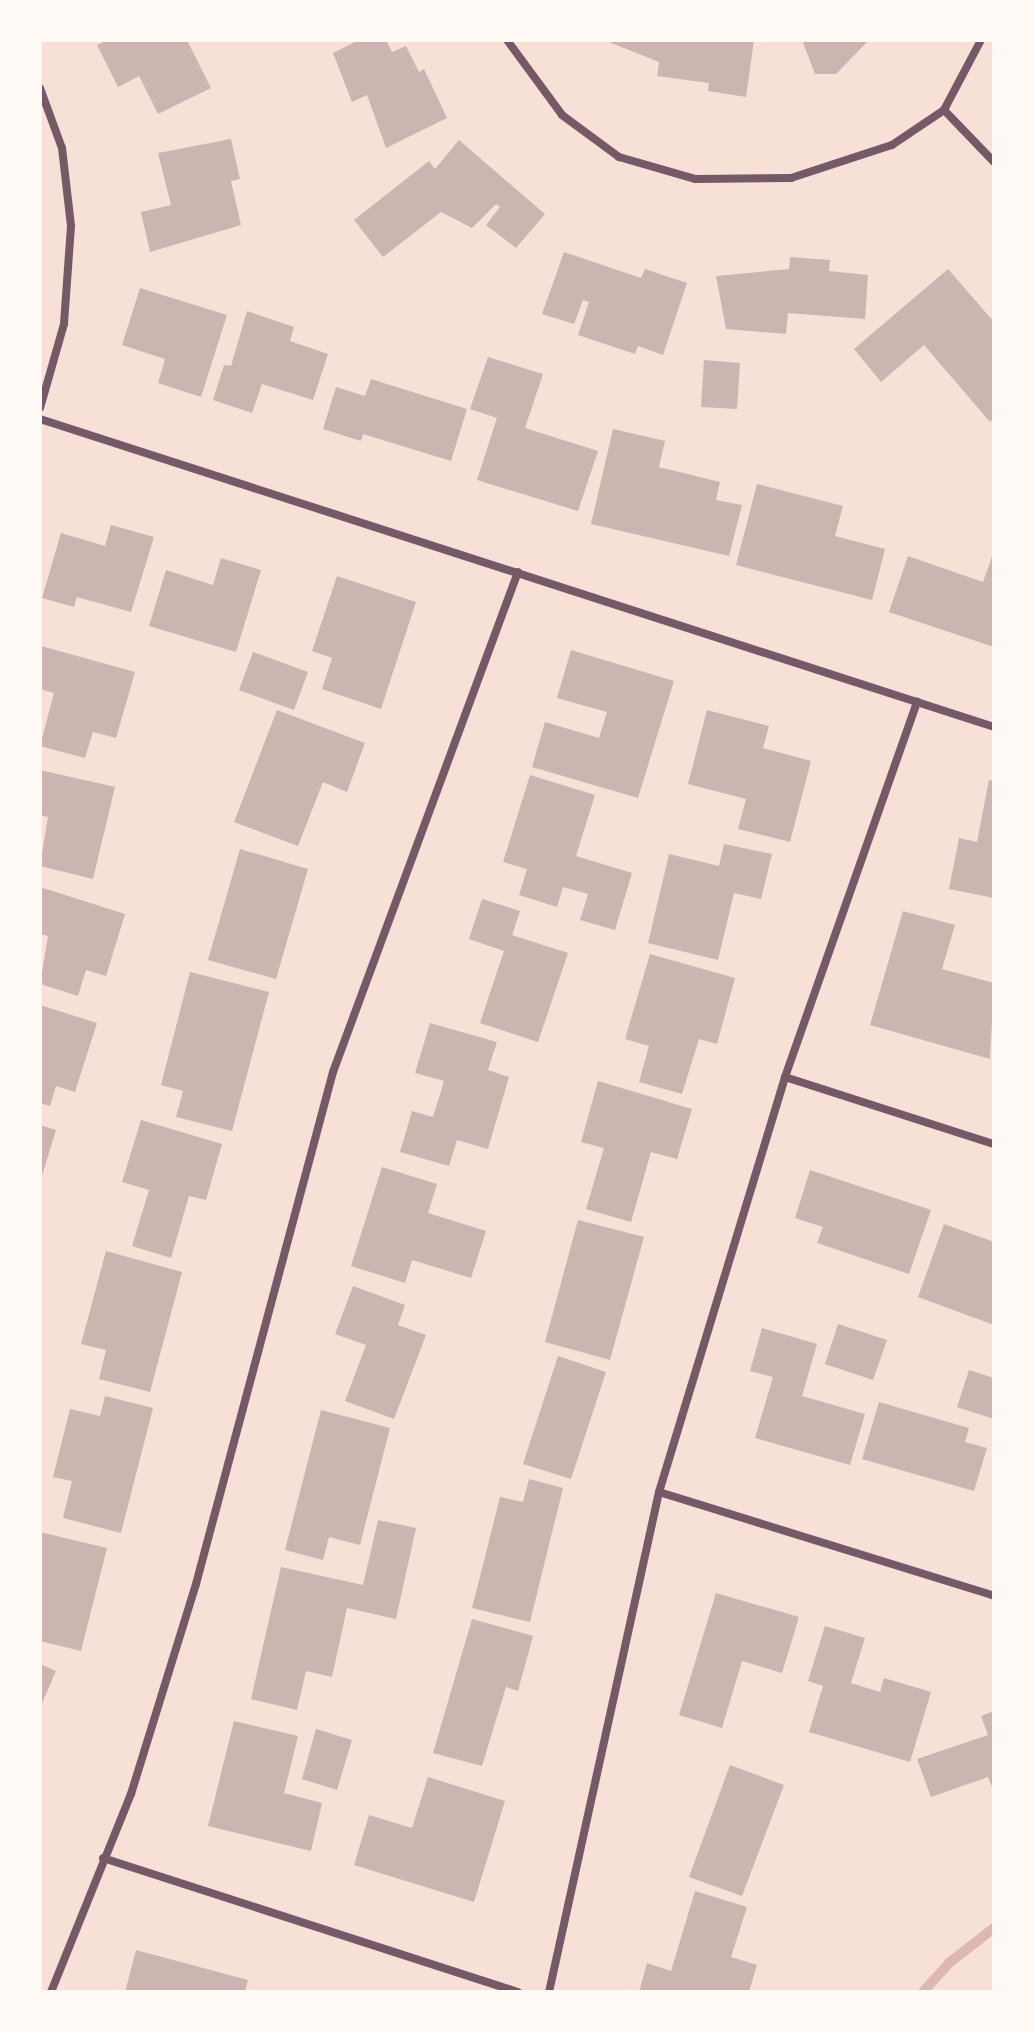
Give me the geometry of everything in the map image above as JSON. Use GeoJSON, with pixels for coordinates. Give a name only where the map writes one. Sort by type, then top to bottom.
{"type":"FeatureCollection","features":[{"type":"Feature","properties":{"kind":"street"},"geometry":{"type":"LineString","coordinates":[[507,40],[562,115],[619,157],[695,179],[791,178],[892,145],[944,110],[981,40]]}},
{"type":"Feature","properties":{"kind":"street"},"geometry":{"type":"LineString","coordinates":[[40,88],[62,148],[71,226],[64,324],[40,408]]}},
{"type":"Feature","properties":{"kind":"street"},"geometry":{"type":"LineString","coordinates":[[944,110],[994,162]]}},
{"type":"Feature","properties":{"kind":"street"},"geometry":{"type":"LineString","coordinates":[[40,419],[994,727]]}},
{"type":"Feature","properties":{"kind":"street"},"geometry":{"type":"LineString","coordinates":[[51,1992],[131,1794],[196,1584],[333,1072],[518,572]]}},
{"type":"Feature","properties":{"kind":"street"},"geometry":{"type":"LineString","coordinates":[[549,1992],[659,1492],[785,1077],[917,702]]}},
{"type":"Feature","properties":{"kind":"street"},"geometry":{"type":"LineString","coordinates":[[785,1077],[994,1144]]}},
{"type":"Feature","properties":{"kind":"street"},"geometry":{"type":"LineString","coordinates":[[659,1492],[994,1596]]}},
{"type":"Feature","properties":{"kind":"street"},"geometry":{"type":"LineString","coordinates":[[103,1858],[518,1992]]}},
{"type":"Feature","properties":{"kind":"building"},"geometry":{"type":"Polygon","coordinates":[[[108,40],[187,40],[211,88],[158,114],[139,76],[118,87],[97,45],[108,40]]]}},
{"type":"Feature","properties":{"kind":"building"},"geometry":{"type":"Polygon","coordinates":[[[359,40],[386,40],[392,52],[406,46],[419,72],[424,69],[447,118],[386,148],[367,95],[352,102],[333,53],[359,40]]]}},
{"type":"Feature","properties":{"kind":"building"},"geometry":{"type":"Polygon","coordinates":[[[604,40],[754,40],[746,97],[708,91],[709,83],[657,76],[659,62],[604,40]]]}},
{"type":"Feature","properties":{"kind":"building"},"geometry":{"type":"Polygon","coordinates":[[[802,40],[869,40],[836,74],[815,74],[802,40]]]}},
{"type":"Feature","properties":{"kind":"building"},"geometry":{"type":"Polygon","coordinates":[[[231,139],[240,179],[231,181],[241,225],[150,252],[141,212],[171,205],[158,153],[231,139]]]}},
{"type":"Feature","properties":{"kind":"building"},"geometry":{"type":"Polygon","coordinates":[[[459,140],[545,214],[516,248],[486,225],[500,207],[496,204],[472,228],[441,212],[383,257],[354,220],[429,161],[435,169],[459,140]]]}},
{"type":"Feature","properties":{"kind":"building"},"geometry":{"type":"Polygon","coordinates":[[[564,252],[641,278],[645,269],[687,283],[663,355],[638,346],[635,354],[578,335],[589,302],[583,300],[574,324],[542,314],[564,252]]]}},
{"type":"Feature","properties":{"kind":"building"},"geometry":{"type":"Polygon","coordinates":[[[790,257],[830,260],[829,271],[868,275],[865,319],[788,313],[786,334],[726,329],[716,276],[789,269],[790,257]]]}},
{"type":"Feature","properties":{"kind":"building"},"geometry":{"type":"Polygon","coordinates":[[[948,269],[994,322],[994,418],[990,422],[924,345],[881,382],[854,349],[948,269]]]}},
{"type":"Feature","properties":{"kind":"building"},"geometry":{"type":"Polygon","coordinates":[[[140,288],[227,315],[201,397],[158,383],[165,359],[122,345],[140,288]]]}},
{"type":"Feature","properties":{"kind":"building"},"geometry":{"type":"Polygon","coordinates":[[[247,311],[294,327],[290,341],[328,354],[313,400],[262,384],[252,413],[213,400],[224,365],[231,366],[247,311]]]}},
{"type":"Feature","properties":{"kind":"building"},"geometry":{"type":"Polygon","coordinates":[[[488,357],[543,374],[525,428],[598,451],[578,511],[477,480],[497,418],[470,409],[488,357]]]}},
{"type":"Feature","properties":{"kind":"building"},"geometry":{"type":"Polygon","coordinates":[[[704,360],[740,363],[737,409],[701,407],[704,360]]]}},
{"type":"Feature","properties":{"kind":"building"},"geometry":{"type":"Polygon","coordinates":[[[371,379],[467,409],[451,461],[363,434],[361,441],[323,429],[336,387],[365,396],[371,379]]]}},
{"type":"Feature","properties":{"kind":"building"},"geometry":{"type":"Polygon","coordinates":[[[613,429],[665,441],[659,467],[720,482],[716,500],[742,505],[729,556],[591,524],[613,429]]]}},
{"type":"Feature","properties":{"kind":"building"},"geometry":{"type":"Polygon","coordinates":[[[757,484],[843,506],[835,536],[885,549],[872,600],[736,565],[757,484]]]}},
{"type":"Feature","properties":{"kind":"building"},"geometry":{"type":"Polygon","coordinates":[[[111,525],[154,537],[131,612],[77,597],[74,607],[42,598],[61,533],[105,546],[111,525]]]}},
{"type":"Feature","properties":{"kind":"building"},"geometry":{"type":"Polygon","coordinates":[[[994,551],[994,647],[889,612],[908,556],[983,582],[994,551]]]}},
{"type":"Feature","properties":{"kind":"building"},"geometry":{"type":"Polygon","coordinates":[[[221,558],[261,570],[236,652],[149,626],[166,570],[213,585],[221,558]]]}},
{"type":"Feature","properties":{"kind":"building"},"geometry":{"type":"Polygon","coordinates":[[[337,576],[416,602],[381,709],[322,689],[332,658],[312,651],[337,576]]]}},
{"type":"Feature","properties":{"kind":"building"},"geometry":{"type":"Polygon","coordinates":[[[41,646],[135,672],[116,738],[93,732],[85,758],[40,746],[54,693],[40,689],[41,646]]]}},
{"type":"Feature","properties":{"kind":"building"},"geometry":{"type":"Polygon","coordinates":[[[571,650],[674,681],[638,798],[532,767],[545,722],[599,738],[607,712],[557,698],[571,650]]]}},
{"type":"Feature","properties":{"kind":"building"},"geometry":{"type":"Polygon","coordinates":[[[253,652],[308,672],[294,710],[239,690],[253,652]]]}},
{"type":"Feature","properties":{"kind":"building"},"geometry":{"type":"Polygon","coordinates":[[[277,710],[365,743],[347,792],[323,782],[298,846],[234,822],[277,710]]]}},
{"type":"Feature","properties":{"kind":"building"},"geometry":{"type":"Polygon","coordinates":[[[707,710],[769,726],[763,748],[811,761],[790,842],[738,829],[746,799],[688,784],[707,710]]]}},
{"type":"Feature","properties":{"kind":"building"},"geometry":{"type":"Polygon","coordinates":[[[40,770],[115,787],[93,879],[40,866],[48,817],[40,815],[40,770]]]}},
{"type":"Feature","properties":{"kind":"building"},"geometry":{"type":"Polygon","coordinates":[[[530,775],[595,795],[576,856],[632,873],[615,930],[580,920],[588,894],[563,887],[557,907],[519,895],[527,869],[503,862],[530,775]]]}},
{"type":"Feature","properties":{"kind":"building"},"geometry":{"type":"Polygon","coordinates":[[[989,780],[994,781],[994,898],[949,889],[959,838],[977,842],[989,780]]]}},
{"type":"Feature","properties":{"kind":"building"},"geometry":{"type":"Polygon","coordinates":[[[724,844],[772,854],[761,899],[734,893],[718,960],[648,943],[669,854],[719,866],[724,844]]]}},
{"type":"Feature","properties":{"kind":"building"},"geometry":{"type":"Polygon","coordinates":[[[240,849],[308,869],[276,979],[208,960],[240,849]]]}},
{"type":"Feature","properties":{"kind":"building"},"geometry":{"type":"Polygon","coordinates":[[[40,887],[125,914],[106,976],[86,970],[78,996],[40,984],[48,936],[40,934],[40,887]]]}},
{"type":"Feature","properties":{"kind":"building"},"geometry":{"type":"Polygon","coordinates":[[[482,899],[520,911],[512,935],[568,953],[538,1042],[480,1023],[504,951],[469,939],[482,899]]]}},
{"type":"Feature","properties":{"kind":"building"},"geometry":{"type":"Polygon","coordinates":[[[903,911],[955,925],[942,969],[994,983],[990,1059],[870,1025],[903,911]]]}},
{"type":"Feature","properties":{"kind":"building"},"geometry":{"type":"Polygon","coordinates":[[[650,954],[735,978],[717,1044],[699,1039],[682,1094],[639,1082],[649,1046],[625,1039],[650,954]]]}},
{"type":"Feature","properties":{"kind":"building"},"geometry":{"type":"Polygon","coordinates":[[[190,972],[269,992],[232,1131],[176,1117],[183,1091],[161,1085],[190,972]]]}},
{"type":"Feature","properties":{"kind":"building"},"geometry":{"type":"Polygon","coordinates":[[[40,1005],[97,1023],[75,1092],[56,1086],[50,1106],[40,1103],[40,1005]]]}},
{"type":"Feature","properties":{"kind":"building"},"geometry":{"type":"Polygon","coordinates":[[[430,1023],[497,1042],[488,1070],[509,1077],[488,1149],[457,1140],[449,1166],[400,1152],[412,1111],[433,1117],[444,1081],[415,1073],[430,1023]]]}},
{"type":"Feature","properties":{"kind":"building"},"geometry":{"type":"Polygon","coordinates":[[[598,1081],[692,1109],[677,1159],[651,1152],[631,1222],[586,1209],[604,1148],[581,1142],[598,1081]]]}},
{"type":"Feature","properties":{"kind":"building"},"geometry":{"type":"Polygon","coordinates":[[[141,1120],[222,1144],[206,1200],[189,1196],[171,1258],[132,1246],[149,1190],[122,1182],[141,1120]]]}},
{"type":"Feature","properties":{"kind":"building"},"geometry":{"type":"Polygon","coordinates":[[[40,1125],[56,1130],[41,1179],[40,1179],[40,1125]]]}},
{"type":"Feature","properties":{"kind":"building"},"geometry":{"type":"Polygon","coordinates":[[[382,1167],[437,1184],[428,1213],[486,1231],[471,1278],[412,1260],[405,1283],[351,1266],[382,1167]]]}},
{"type":"Feature","properties":{"kind":"building"},"geometry":{"type":"Polygon","coordinates":[[[810,1170],[931,1210],[909,1274],[817,1243],[823,1227],[795,1218],[810,1170]]]}},
{"type":"Feature","properties":{"kind":"building"},"geometry":{"type":"Polygon","coordinates":[[[578,1220],[644,1237],[610,1360],[545,1342],[578,1220]]]}},
{"type":"Feature","properties":{"kind":"building"},"geometry":{"type":"Polygon","coordinates":[[[944,1224],[994,1242],[994,1325],[918,1297],[944,1224]]]}},
{"type":"Feature","properties":{"kind":"building"},"geometry":{"type":"Polygon","coordinates":[[[106,1251],[182,1272],[150,1392],[99,1379],[106,1350],[81,1344],[106,1251]]]}},
{"type":"Feature","properties":{"kind":"building"},"geometry":{"type":"Polygon","coordinates":[[[353,1286],[405,1305],[398,1325],[426,1335],[394,1419],[345,1401],[366,1345],[335,1334],[353,1286]]]}},
{"type":"Feature","properties":{"kind":"building"},"geometry":{"type":"Polygon","coordinates":[[[838,1324],[887,1340],[873,1380],[825,1364],[838,1324]]]}},
{"type":"Feature","properties":{"kind":"building"},"geometry":{"type":"Polygon","coordinates":[[[762,1328],[817,1344],[802,1396],[865,1414],[850,1465],[755,1438],[773,1377],[750,1371],[762,1328]]]}},
{"type":"Feature","properties":{"kind":"building"},"geometry":{"type":"Polygon","coordinates":[[[558,1356],[606,1372],[571,1479],[523,1464],[558,1356]]]}},
{"type":"Feature","properties":{"kind":"building"},"geometry":{"type":"Polygon","coordinates":[[[969,1370],[994,1378],[994,1419],[957,1407],[969,1370]]]}},
{"type":"Feature","properties":{"kind":"building"},"geometry":{"type":"Polygon","coordinates":[[[105,1396],[153,1408],[121,1533],[63,1518],[72,1481],[53,1477],[70,1409],[100,1416],[105,1396]]]}},
{"type":"Feature","properties":{"kind":"building"},"geometry":{"type":"Polygon","coordinates":[[[879,1402],[969,1428],[965,1442],[987,1448],[974,1491],[862,1459],[879,1402]]]}},
{"type":"Feature","properties":{"kind":"building"},"geometry":{"type":"Polygon","coordinates":[[[321,1410],[390,1428],[360,1545],[329,1537],[323,1560],[285,1550],[321,1410]]]}},
{"type":"Feature","properties":{"kind":"building"},"geometry":{"type":"Polygon","coordinates":[[[529,1479],[563,1488],[530,1622],[472,1608],[500,1497],[523,1502],[529,1479]]]}},
{"type":"Feature","properties":{"kind":"building"},"geometry":{"type":"Polygon","coordinates":[[[378,1520],[416,1528],[396,1619],[347,1608],[332,1677],[306,1671],[297,1710],[251,1699],[281,1567],[363,1585],[378,1520]]]}},
{"type":"Feature","properties":{"kind":"building"},"geometry":{"type":"Polygon","coordinates":[[[40,1532],[107,1548],[81,1651],[40,1641],[40,1532]]]}},
{"type":"Feature","properties":{"kind":"building"},"geometry":{"type":"Polygon","coordinates":[[[716,1593],[799,1617],[782,1673],[742,1661],[722,1728],[679,1715],[716,1593]]]}},
{"type":"Feature","properties":{"kind":"building"},"geometry":{"type":"Polygon","coordinates":[[[472,1619],[533,1636],[518,1691],[506,1687],[482,1766],[433,1753],[472,1619]]]}},
{"type":"Feature","properties":{"kind":"building"},"geometry":{"type":"Polygon","coordinates":[[[825,1626],[865,1638],[851,1683],[880,1692],[884,1678],[931,1692],[910,1762],[809,1732],[823,1686],[808,1681],[825,1626]]]}},
{"type":"Feature","properties":{"kind":"building"},"geometry":{"type":"Polygon","coordinates":[[[40,1664],[56,1671],[40,1708],[40,1664]]]}},
{"type":"Feature","properties":{"kind":"building"},"geometry":{"type":"Polygon","coordinates":[[[994,1711],[994,1792],[988,1777],[931,1797],[917,1759],[988,1735],[981,1716],[994,1711]]]}},
{"type":"Feature","properties":{"kind":"building"},"geometry":{"type":"Polygon","coordinates":[[[234,1721],[298,1736],[284,1793],[322,1803],[311,1851],[208,1826],[234,1721]]]}},
{"type":"Feature","properties":{"kind":"building"},"geometry":{"type":"Polygon","coordinates":[[[316,1729],[352,1740],[337,1790],[302,1779],[316,1729]]]}},
{"type":"Feature","properties":{"kind":"building"},"geometry":{"type":"Polygon","coordinates":[[[730,1765],[784,1785],[742,1896],[689,1877],[730,1765]]]}},
{"type":"Feature","properties":{"kind":"building"},"geometry":{"type":"Polygon","coordinates":[[[428,1777],[505,1801],[474,1902],[354,1865],[369,1815],[412,1828],[428,1777]]]}},
{"type":"Feature","properties":{"kind":"building"},"geometry":{"type":"Polygon","coordinates":[[[695,1891],[747,1907],[731,1957],[757,1965],[749,1992],[639,1992],[647,1963],[671,1971],[695,1891]]]}},
{"type":"Feature","properties":{"kind":"building"},"geometry":{"type":"Polygon","coordinates":[[[136,1950],[248,1980],[245,1992],[125,1992],[136,1950]]]}},
{"type":"Feature","properties":{"kind":"waterway"},"geometry":{"type":"LineString","coordinates":[[923,1992],[949,1963],[994,1928]]}}]}
